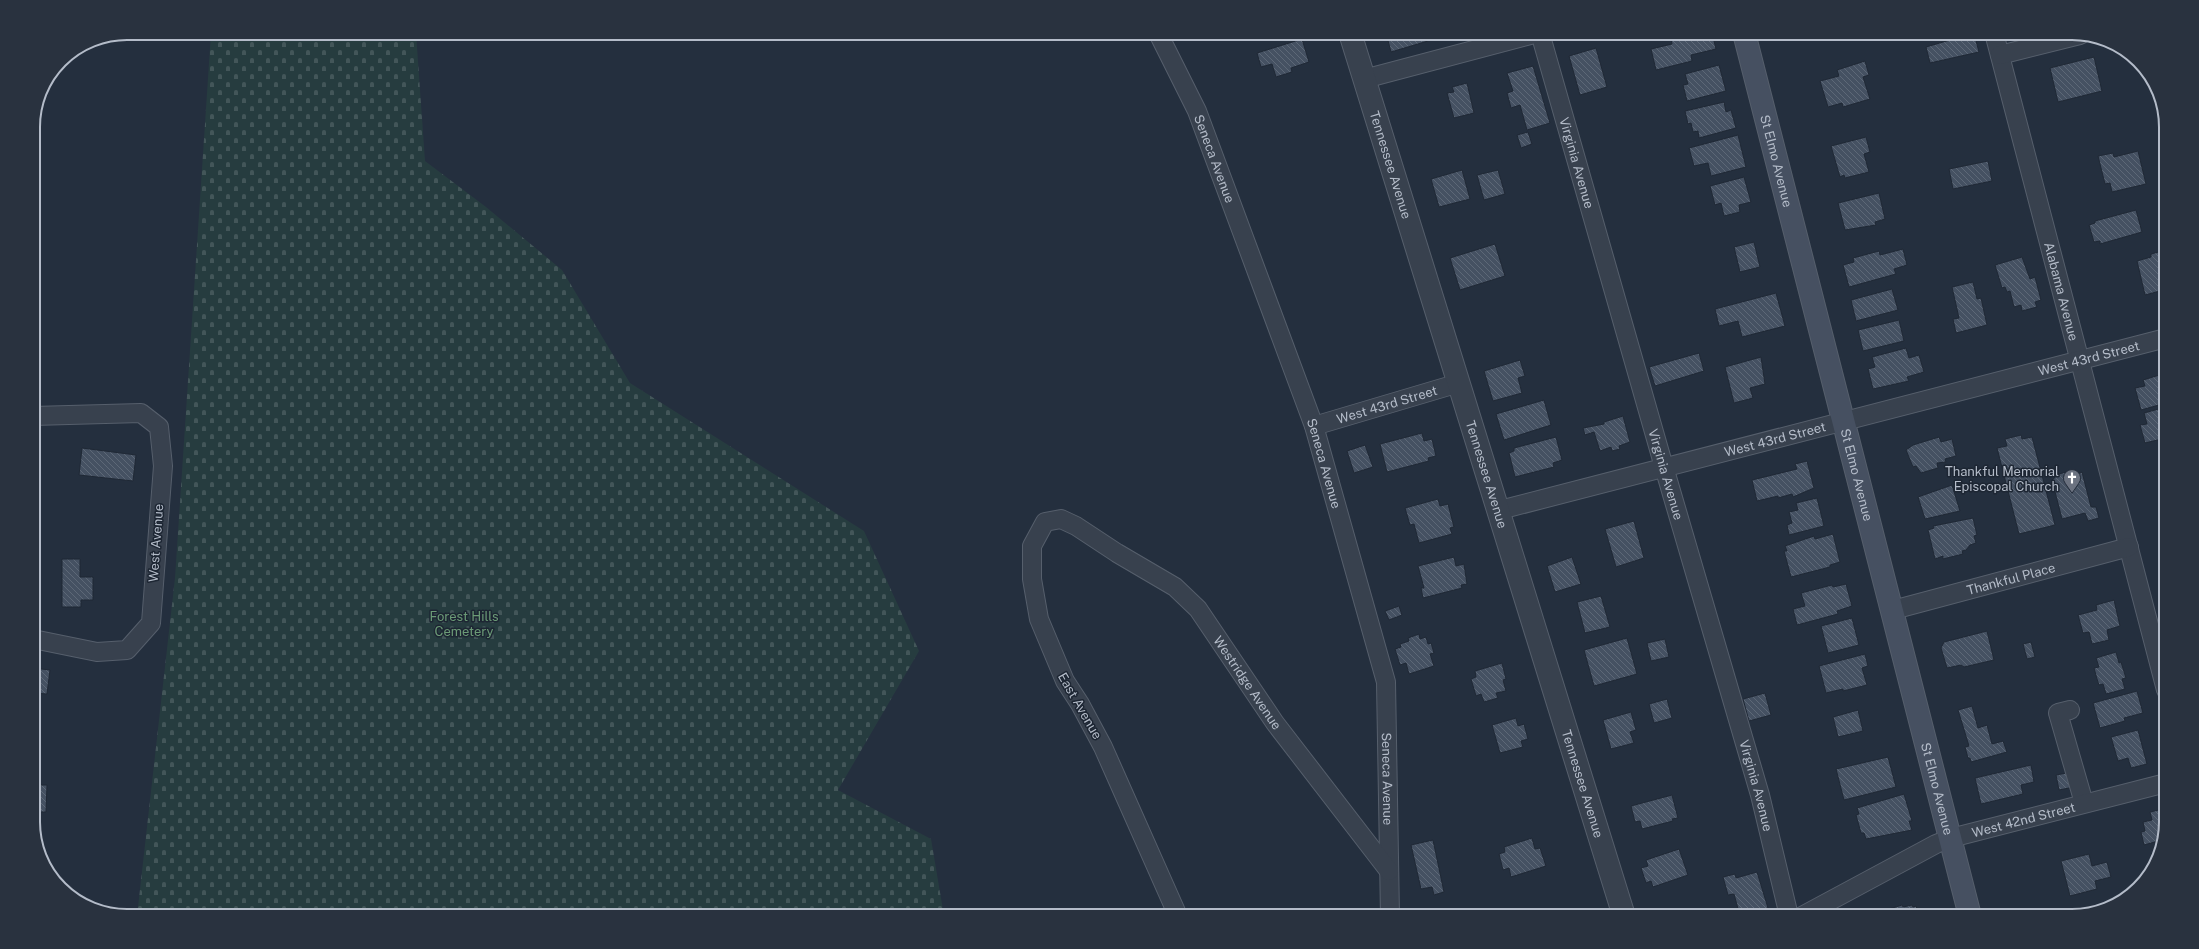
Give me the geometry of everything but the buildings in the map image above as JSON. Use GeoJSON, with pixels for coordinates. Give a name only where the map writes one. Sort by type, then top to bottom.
{"type":"FeatureCollection","features":[{"type":"Feature","properties":{"kind":"main road","name":"St Elmo Avenue"},"geometry":{"type":"LineString","coordinates":[[1746,40],[1893,610],[1968,909]]}},
{"type":"Feature","properties":{"kind":"street","name":"Seneca Avenue"},"geometry":{"type":"LineString","coordinates":[[1162,40],[1197,111],[1314,426],[1386,682],[1390,909]]}},
{"type":"Feature","properties":{"kind":"street","name":"Tennessee Avenue"},"geometry":{"type":"LineString","coordinates":[[1352,40],[1500,510],[1622,909]]}},
{"type":"Feature","properties":{"kind":"street"},"geometry":{"type":"LineString","coordinates":[[1364,79],[1512,40]]}},
{"type":"Feature","properties":{"kind":"street","name":"Virginia Avenue"},"geometry":{"type":"LineString","coordinates":[[1541,40],[1664,469],[1760,795],[1787,909]]}},
{"type":"Feature","properties":{"kind":"street","name":"Alabama Avenue"},"geometry":{"type":"LineString","coordinates":[[1996,40],[2159,663]]}},
{"type":"Feature","properties":{"kind":"street"},"geometry":{"type":"LineString","coordinates":[[2000,55],[2057,40]]}},
{"type":"Feature","properties":{"kind":"street","name":"West 43rd Street"},"geometry":{"type":"LineString","coordinates":[[1500,510],[1664,469],[2079,359],[2159,340]]}},
{"type":"Feature","properties":{"kind":"street","name":"West 43rd Street"},"geometry":{"type":"LineString","coordinates":[[1314,426],[1460,383]]}},
{"type":"Feature","properties":{"kind":"street","name":"West Avenue"},"geometry":{"type":"LineString","coordinates":[[40,416],[141,413],[159,427],[163,466],[151,623],[126,650],[97,652],[40,640]]}},
{"type":"Feature","properties":{"kind":"street","name":"East Avenue"},"geometry":{"type":"LineString","coordinates":[[1076,526],[1061,519],[1044,522],[1032,546],[1032,579],[1039,619],[1065,681],[1080,704],[1104,747],[1175,909]]}},
{"type":"Feature","properties":{"kind":"street","name":"Westridge Avenue"},"geometry":{"type":"LineString","coordinates":[[1076,526],[1117,553],[1175,587],[1198,609],[1275,723],[1389,871]]}},
{"type":"Feature","properties":{"kind":"street","name":"Thankful Place"},"geometry":{"type":"LineString","coordinates":[[1893,610],[2129,547]]}},
{"type":"Feature","properties":{"kind":"street"},"geometry":{"type":"LineString","coordinates":[[2070,710],[2058,713],[2084,803]]}},
{"type":"Feature","properties":{"kind":"street","name":"West 42nd Street"},"geometry":{"type":"LineString","coordinates":[[1815,909],[1936,844],[1951,838],[2159,785]]}},
{"type":"Feature","properties":{"kind":"green space","name":"Forest Hills Cemetery"},"geometry":{"type":"Polygon","coordinates":[[[211,40],[416,40],[425,161],[486,207],[562,270],[630,383],[864,531],[919,651],[838,790],[931,839],[943,909],[138,909],[175,578],[211,40]]]}},
{"type":"Feature","properties":{"kind":"place","name":"Thankful Memorial Episcopal Church"},"geometry":{"type":"Point","coordinates":[2072,493]}}]}
